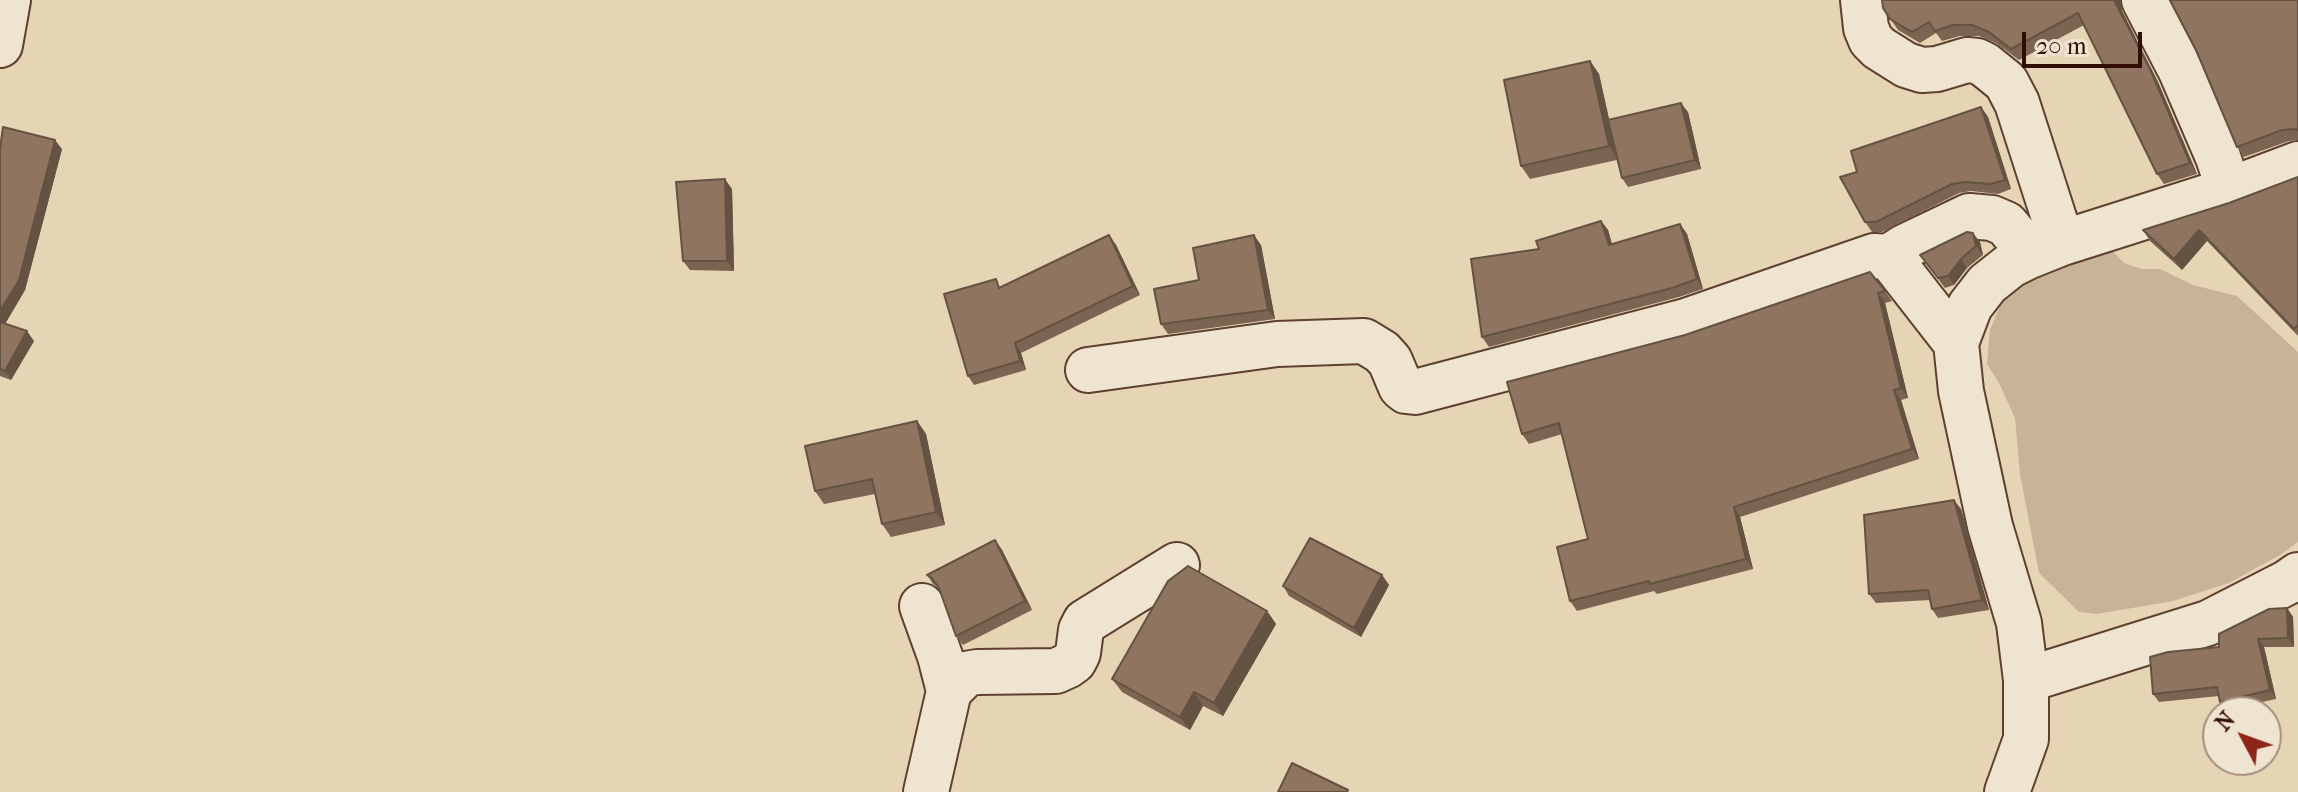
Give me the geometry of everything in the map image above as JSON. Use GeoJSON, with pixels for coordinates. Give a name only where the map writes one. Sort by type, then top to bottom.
{"type":"FeatureCollection","features":[{"type":"Feature","properties":{"kind":"street"},"geometry":{"type":"LineString","coordinates":[[0,45],[8,0]]}},
{"type":"Feature","properties":{"kind":"street"},"geometry":{"type":"LineString","coordinates":[[1863,0],[1866,28],[1871,40],[1906,65],[1922,70],[1967,60],[1977,61],[2006,82],[2017,103],[2044,250]]}},
{"type":"Feature","properties":{"kind":"street"},"geometry":{"type":"LineString","coordinates":[[2144,0],[2181,71],[2229,190]]}},
{"type":"Feature","properties":{"kind":"street"},"geometry":{"type":"LineString","coordinates":[[2007,792],[2026,739],[2026,680],[2019,623],[1990,526],[1961,391],[1956,343],[1970,306],[1987,284],[2011,265],[2044,250],[2229,190],[2298,164]]}},
{"type":"Feature","properties":{"kind":"street"},"geometry":{"type":"LineString","coordinates":[[1088,370],[1277,344],[1364,341],[1390,361],[1401,387],[1415,392],[1686,321],[1874,256],[1889,257],[1969,216],[1992,218],[2006,224],[2020,241],[2044,250]]}},
{"type":"Feature","properties":{"kind":"street"},"geometry":{"type":"LineString","coordinates":[[1889,257],[1956,343]]}},
{"type":"Feature","properties":{"kind":"street"},"geometry":{"type":"LineString","coordinates":[[949,691],[966,674],[1056,671],[1067,666],[1078,653],[1085,622],[1177,565]]}},
{"type":"Feature","properties":{"kind":"street"},"geometry":{"type":"LineString","coordinates":[[2026,680],[2208,623],[2298,575]]}},
{"type":"Feature","properties":{"kind":"street"},"geometry":{"type":"LineString","coordinates":[[922,606],[949,691],[926,792]]}},
{"type":"Feature","properties":{"kind":"shaded area"},"geometry":{"type":"Polygon","coordinates":[[[2109,247],[2124,263],[2142,269],[2160,269],[2193,285],[2237,296],[2298,352],[2298,542],[2229,583],[2173,601],[2097,614],[2079,612],[2039,573],[2020,474],[2015,418],[1987,364],[1990,330],[2001,303],[2025,276],[2109,247]]]}},
{"type":"Feature","properties":{"kind":"building"},"geometry":{"type":"Polygon","coordinates":[[[1882,0],[2114,0],[2151,71],[2190,163],[2157,174],[2078,13],[2011,49],[1989,32],[1972,25],[1953,25],[1935,31],[1929,22],[1912,32],[1890,19],[1882,0]]]}},
{"type":"Feature","properties":{"kind":"building"},"geometry":{"type":"Polygon","coordinates":[[[2170,0],[2298,0],[2298,130],[2282,130],[2237,147],[2196,50],[2170,0]]]}},
{"type":"Feature","properties":{"kind":"building"},"geometry":{"type":"Polygon","coordinates":[[[1590,61],[1609,146],[1521,166],[1504,80],[1590,61]]]}},
{"type":"Feature","properties":{"kind":"building"},"geometry":{"type":"Polygon","coordinates":[[[1681,103],[1695,160],[1622,178],[1608,120],[1681,103]]]}},
{"type":"Feature","properties":{"kind":"building"},"geometry":{"type":"Polygon","coordinates":[[[1981,107],[2005,180],[1991,184],[1952,184],[1876,222],[1865,222],[1840,177],[1857,172],[1851,151],[1981,107]]]}},
{"type":"Feature","properties":{"kind":"building"},"geometry":{"type":"Polygon","coordinates":[[[3,127],[55,140],[19,280],[0,311],[0,149],[3,127]]]}},
{"type":"Feature","properties":{"kind":"building"},"geometry":{"type":"Polygon","coordinates":[[[2298,177],[2298,325],[2294,329],[2199,230],[2174,259],[2143,230],[2229,203],[2298,177]]]}},
{"type":"Feature","properties":{"kind":"building"},"geometry":{"type":"Polygon","coordinates":[[[725,179],[727,261],[683,261],[676,182],[725,179]]]}},
{"type":"Feature","properties":{"kind":"building"},"geometry":{"type":"Polygon","coordinates":[[[1601,221],[1609,245],[1680,224],[1697,279],[1482,337],[1471,259],[1539,249],[1536,241],[1601,221]]]}},
{"type":"Feature","properties":{"kind":"building"},"geometry":{"type":"Polygon","coordinates":[[[1967,232],[1973,233],[1976,246],[1948,276],[1938,278],[1920,255],[1967,232]]]}},
{"type":"Feature","properties":{"kind":"building"},"geometry":{"type":"Polygon","coordinates":[[[1109,235],[1133,286],[1015,343],[1020,361],[968,376],[944,294],[996,279],[999,288],[1109,235]]]}},
{"type":"Feature","properties":{"kind":"building"},"geometry":{"type":"Polygon","coordinates":[[[1254,235],[1268,310],[1161,324],[1154,289],[1199,280],[1193,248],[1254,235]]]}},
{"type":"Feature","properties":{"kind":"building"},"geometry":{"type":"Polygon","coordinates":[[[1870,272],[1885,291],[1878,293],[1901,388],[1894,390],[1912,449],[1734,507],[1746,559],[1570,601],[1557,547],[1588,539],[1559,423],[1522,434],[1507,382],[1685,335],[1870,272]]]}},
{"type":"Feature","properties":{"kind":"building"},"geometry":{"type":"Polygon","coordinates":[[[0,322],[27,331],[5,371],[0,369],[0,322]]]}},
{"type":"Feature","properties":{"kind":"building"},"geometry":{"type":"Polygon","coordinates":[[[917,421],[936,512],[882,524],[872,479],[815,491],[805,446],[917,421]]]}},
{"type":"Feature","properties":{"kind":"building"},"geometry":{"type":"Polygon","coordinates":[[[1954,500],[1982,600],[1932,609],[1928,590],[1869,594],[1864,515],[1954,500]]]}},
{"type":"Feature","properties":{"kind":"building"},"geometry":{"type":"Polygon","coordinates":[[[1310,538],[1382,575],[1354,628],[1283,586],[1310,538]]]}},
{"type":"Feature","properties":{"kind":"building"},"geometry":{"type":"Polygon","coordinates":[[[995,540],[1025,601],[956,636],[939,588],[927,575],[995,540]]]}},
{"type":"Feature","properties":{"kind":"building"},"geometry":{"type":"Polygon","coordinates":[[[1188,566],[1267,611],[1214,703],[1194,692],[1180,717],[1112,679],[1168,581],[1188,566]]]}},
{"type":"Feature","properties":{"kind":"building"},"geometry":{"type":"Polygon","coordinates":[[[2287,608],[2288,638],[2258,639],[2270,690],[2245,696],[2219,696],[2217,687],[2153,694],[2150,657],[2219,647],[2219,634],[2269,609],[2287,608]]]}},
{"type":"Feature","properties":{"kind":"building"},"geometry":{"type":"Polygon","coordinates":[[[1292,763],[1348,790],[1347,792],[1278,792],[1292,763]]]}}]}
